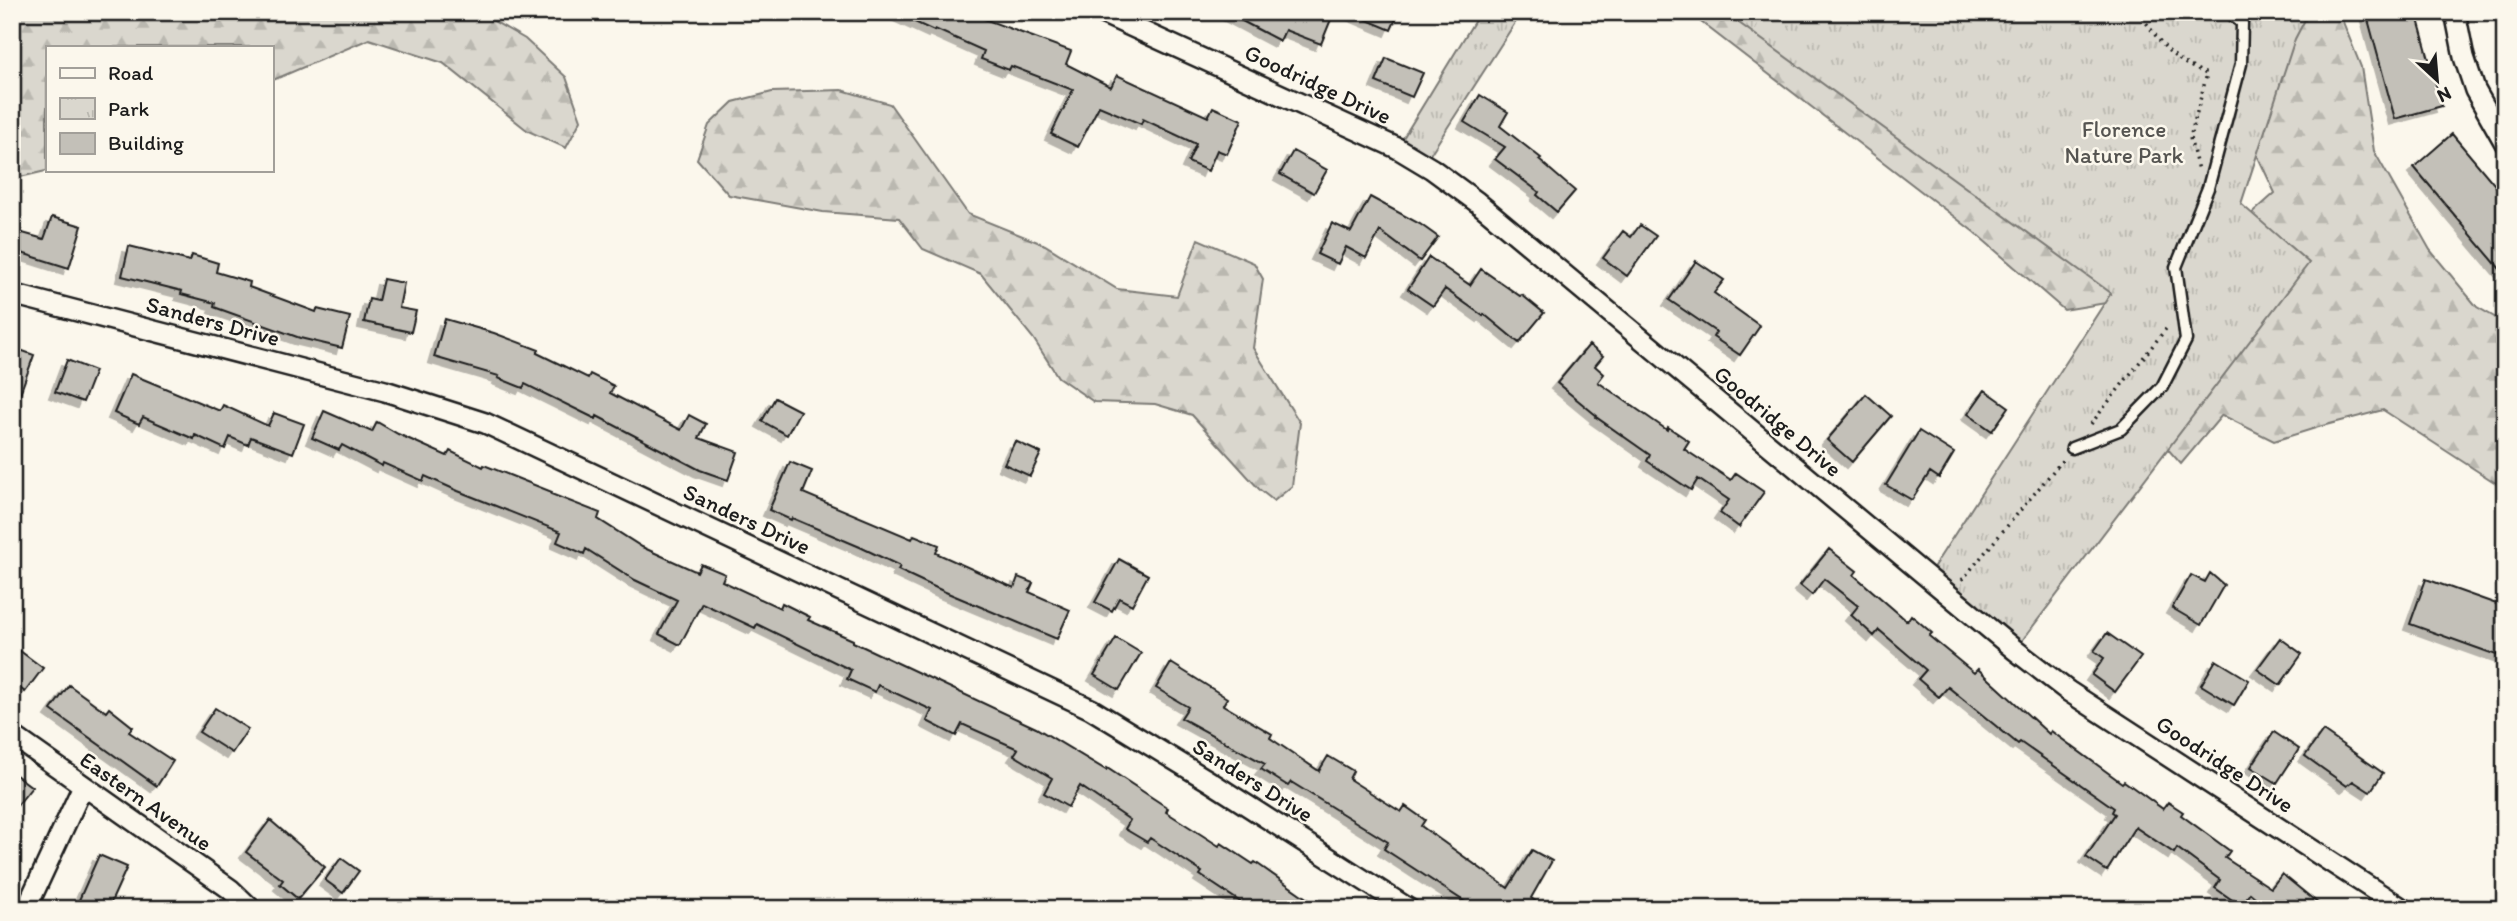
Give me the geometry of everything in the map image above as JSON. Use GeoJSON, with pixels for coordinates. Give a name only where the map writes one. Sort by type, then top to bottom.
{"type":"FeatureCollection","features":[{"type":"Feature","properties":{"kind":"street","name":"Goodridge Drive"},"geometry":{"type":"LineString","coordinates":[[1100,12],[1350,125],[1432,169],[1477,202],[2068,691],[2403,909]]}},
{"type":"Feature","properties":{"kind":"street"},"geometry":{"type":"LineString","coordinates":[[2455,12],[2464,57],[2475,90],[2505,143]]}},
{"type":"Feature","properties":{"kind":"street","name":"Sanders Drive"},"geometry":{"type":"LineString","coordinates":[[12,294],[385,391],[485,423],[1091,709],[1409,909]]}},
{"type":"Feature","properties":{"kind":"street","name":"Eastern Avenue"},"geometry":{"type":"LineString","coordinates":[[12,735],[230,889],[251,909]]}},
{"type":"Feature","properties":{"kind":"street"},"geometry":{"type":"LineString","coordinates":[[26,909],[83,786]]}},
{"type":"Feature","properties":{"kind":"lane"},"geometry":{"type":"LineString","coordinates":[[2072,448],[2121,429],[2162,387],[2186,340],[2176,267],[2208,188],[2241,64],[2242,23],[2229,12]]}},
{"type":"Feature","properties":{"kind":"path"},"geometry":{"type":"LineString","coordinates":[[2138,12],[2143,15],[2164,48],[2184,65],[2207,74],[2189,138],[2198,171]]}},
{"type":"Feature","properties":{"kind":"path"},"geometry":{"type":"LineString","coordinates":[[1949,595],[2072,448],[2171,322]]}},
{"type":"Feature","properties":{"kind":"green space"},"geometry":{"type":"Polygon","coordinates":[[[12,12],[478,12],[525,39],[566,77],[581,120],[566,148],[528,131],[443,63],[369,39],[273,80],[273,46],[46,46],[46,171],[12,179],[12,12]]]}},
{"type":"Feature","properties":{"kind":"green space"},"geometry":{"type":"Polygon","coordinates":[[[1480,12],[1522,12],[1424,164],[1397,148],[1480,12]]]}},
{"type":"Feature","properties":{"kind":"green space"},"geometry":{"type":"Polygon","coordinates":[[[1688,12],[1973,12],[2130,299],[2064,310],[1974,232],[1688,12]]]}},
{"type":"Feature","properties":{"kind":"green space","name":"Florence Nature Park"},"geometry":{"type":"Polygon","coordinates":[[[1724,12],[2309,12],[2295,39],[2241,204],[2309,263],[2015,650],[1927,577],[2111,293],[1724,12]]]}},
{"type":"Feature","properties":{"kind":"green space"},"geometry":{"type":"Polygon","coordinates":[[[2298,12],[2339,12],[2361,67],[2374,151],[2430,250],[2477,307],[2505,323],[2505,489],[2383,410],[2274,441],[2222,415],[2181,464],[2159,439],[2230,233],[2275,193],[2250,140],[2298,12]]]}},
{"type":"Feature","properties":{"kind":"green space"},"geometry":{"type":"Polygon","coordinates":[[[842,90],[890,104],[968,214],[1045,245],[1117,289],[1177,296],[1198,239],[1254,263],[1263,279],[1253,348],[1300,423],[1292,486],[1274,501],[1259,489],[1192,415],[1155,404],[1094,402],[1058,377],[1033,338],[981,274],[923,249],[899,218],[823,212],[729,195],[697,159],[709,125],[733,102],[772,92],[842,90]]]}},
{"type":"Feature","properties":{"kind":"building"},"geometry":{"type":"Polygon","coordinates":[[[893,12],[987,12],[984,19],[1071,51],[1066,64],[1111,87],[1117,75],[1208,117],[1213,107],[1242,120],[1227,154],[1217,150],[1208,171],[1188,162],[1196,144],[1143,119],[1141,124],[1099,106],[1078,147],[1051,134],[1073,90],[1011,66],[1009,70],[981,59],[984,51],[893,12]]]}},
{"type":"Feature","properties":{"kind":"building"},"geometry":{"type":"Polygon","coordinates":[[[1225,12],[1334,12],[1321,44],[1285,30],[1280,41],[1225,12]]]}},
{"type":"Feature","properties":{"kind":"building"},"geometry":{"type":"Polygon","coordinates":[[[1348,12],[1399,12],[1391,30],[1348,12]]]}},
{"type":"Feature","properties":{"kind":"building"},"geometry":{"type":"Polygon","coordinates":[[[2366,12],[2416,12],[2442,106],[2395,119],[2366,12]]]}},
{"type":"Feature","properties":{"kind":"building"},"geometry":{"type":"Polygon","coordinates":[[[1386,58],[1423,73],[1412,97],[1376,82],[1386,58]]]}},
{"type":"Feature","properties":{"kind":"building"},"geometry":{"type":"Polygon","coordinates":[[[1480,95],[1508,112],[1500,126],[1541,158],[1539,160],[1575,191],[1557,212],[1537,195],[1539,192],[1495,159],[1505,147],[1464,122],[1480,95]]]}},
{"type":"Feature","properties":{"kind":"building"},"geometry":{"type":"Polygon","coordinates":[[[2452,134],[2505,197],[2505,275],[2414,167],[2452,134]]]}},
{"type":"Feature","properties":{"kind":"building"},"geometry":{"type":"Polygon","coordinates":[[[1293,151],[1327,170],[1314,193],[1280,174],[1293,151]]]}},
{"type":"Feature","properties":{"kind":"building"},"geometry":{"type":"Polygon","coordinates":[[[1370,197],[1438,237],[1420,261],[1380,231],[1366,258],[1346,247],[1338,264],[1317,254],[1332,223],[1351,232],[1370,197]]]}},
{"type":"Feature","properties":{"kind":"building"},"geometry":{"type":"Polygon","coordinates":[[[52,217],[82,226],[69,268],[12,250],[12,230],[44,239],[52,217]]]}},
{"type":"Feature","properties":{"kind":"building"},"geometry":{"type":"Polygon","coordinates":[[[1640,225],[1656,236],[1627,276],[1603,258],[1623,231],[1631,237],[1640,225]]]}},
{"type":"Feature","properties":{"kind":"building"},"geometry":{"type":"Polygon","coordinates":[[[129,246],[190,261],[192,255],[218,263],[216,272],[250,282],[249,287],[316,312],[317,309],[350,317],[342,348],[300,338],[214,307],[215,303],[181,294],[182,291],[122,276],[129,246]]]}},
{"type":"Feature","properties":{"kind":"building"},"geometry":{"type":"Polygon","coordinates":[[[1429,257],[1470,285],[1481,269],[1522,295],[1544,313],[1519,343],[1484,314],[1483,316],[1445,289],[1433,306],[1408,289],[1429,257]]]}},
{"type":"Feature","properties":{"kind":"building"},"geometry":{"type":"Polygon","coordinates":[[[1696,261],[1724,280],[1714,293],[1760,326],[1740,355],[1713,337],[1716,332],[1669,300],[1696,261]]]}},
{"type":"Feature","properties":{"kind":"building"},"geometry":{"type":"Polygon","coordinates":[[[383,279],[404,283],[399,308],[416,311],[411,332],[364,322],[369,299],[378,301],[383,279]]]}},
{"type":"Feature","properties":{"kind":"building"},"geometry":{"type":"Polygon","coordinates":[[[445,319],[539,350],[537,353],[588,378],[590,374],[614,386],[610,393],[681,430],[689,415],[706,424],[699,438],[738,452],[728,480],[700,470],[597,416],[596,419],[525,384],[523,388],[498,378],[499,376],[434,357],[445,319]]]}},
{"type":"Feature","properties":{"kind":"building"},"geometry":{"type":"Polygon","coordinates":[[[1589,345],[1603,356],[1595,366],[1604,374],[1598,382],[1667,430],[1668,427],[1689,441],[1684,449],[1731,480],[1736,473],[1764,492],[1739,527],[1720,513],[1729,500],[1698,479],[1691,490],[1647,461],[1650,455],[1596,417],[1557,383],[1589,345]]]}},
{"type":"Feature","properties":{"kind":"building"},"geometry":{"type":"Polygon","coordinates":[[[12,347],[34,355],[14,410],[12,410],[12,347]]]}},
{"type":"Feature","properties":{"kind":"building"},"geometry":{"type":"Polygon","coordinates":[[[67,360],[95,371],[83,402],[55,392],[67,360]]]}},
{"type":"Feature","properties":{"kind":"building"},"geometry":{"type":"Polygon","coordinates":[[[131,374],[220,411],[223,405],[268,426],[274,413],[304,424],[293,453],[251,437],[248,445],[230,437],[225,449],[195,435],[194,439],[143,417],[139,424],[114,413],[131,374]]]}},
{"type":"Feature","properties":{"kind":"building"},"geometry":{"type":"Polygon","coordinates":[[[1985,390],[2009,407],[1992,431],[1968,414],[1985,390]]]}},
{"type":"Feature","properties":{"kind":"building"},"geometry":{"type":"Polygon","coordinates":[[[1866,394],[1891,416],[1852,462],[1827,440],[1866,394]]]}},
{"type":"Feature","properties":{"kind":"building"},"geometry":{"type":"Polygon","coordinates":[[[775,398],[800,411],[787,435],[762,421],[775,398]]]}},
{"type":"Feature","properties":{"kind":"building"},"geometry":{"type":"Polygon","coordinates":[[[324,411],[372,432],[377,422],[447,456],[450,451],[483,467],[484,465],[600,513],[598,519],[642,547],[697,572],[701,564],[725,574],[722,581],[780,608],[782,603],[810,617],[808,620],[1036,728],[1106,770],[1107,768],[1168,808],[1166,812],[1219,846],[1221,843],[1253,864],[1255,862],[1322,909],[1238,909],[1242,903],[1200,875],[1202,872],[1150,838],[1147,842],[1125,829],[1130,820],[1080,786],[1068,807],[1044,793],[1052,778],[1014,755],[1018,749],[962,724],[956,736],[927,721],[932,710],[878,685],[875,692],[847,679],[851,670],[757,624],[755,628],[702,603],[680,645],[659,634],[677,600],[635,580],[586,549],[584,554],[557,542],[561,532],[425,476],[423,481],[383,463],[382,466],[342,445],[339,450],[312,438],[324,411]]]}},
{"type":"Feature","properties":{"kind":"building"},"geometry":{"type":"Polygon","coordinates":[[[1919,431],[1954,453],[1939,478],[1930,472],[1912,500],[1886,485],[1919,431]]]}},
{"type":"Feature","properties":{"kind":"building"},"geometry":{"type":"Polygon","coordinates":[[[1015,441],[1041,453],[1030,476],[1004,464],[1015,441]]]}},
{"type":"Feature","properties":{"kind":"building"},"geometry":{"type":"Polygon","coordinates":[[[790,462],[812,471],[803,493],[912,539],[914,535],[939,545],[936,553],[1014,588],[1018,577],[1033,583],[1029,592],[1070,610],[1057,639],[898,570],[900,566],[860,547],[769,510],[790,462]]]}},
{"type":"Feature","properties":{"kind":"building"},"geometry":{"type":"Polygon","coordinates":[[[1829,549],[1857,571],[1854,575],[1907,621],[1911,615],[1932,633],[1929,636],[1974,673],[1978,669],[2049,734],[2051,731],[2163,809],[2168,802],[2183,812],[2181,815],[2230,851],[2225,858],[2271,888],[2282,874],[2325,909],[2269,909],[2250,893],[2241,906],[2215,888],[2220,880],[2177,848],[2174,853],[2135,827],[2107,871],[2086,857],[2115,814],[2112,812],[2114,808],[2020,742],[2018,744],[1948,687],[1939,697],[1918,679],[1926,670],[1879,630],[1874,636],[1851,615],[1858,606],[1824,579],[1812,595],[1800,585],[1829,549]]]}},
{"type":"Feature","properties":{"kind":"building"},"geometry":{"type":"Polygon","coordinates":[[[1119,559],[1148,575],[1132,605],[1119,598],[1112,611],[1095,602],[1119,559]]]}},
{"type":"Feature","properties":{"kind":"building"},"geometry":{"type":"Polygon","coordinates":[[[2210,573],[2224,585],[2201,625],[2172,608],[2191,575],[2205,582],[2210,573]]]}},
{"type":"Feature","properties":{"kind":"building"},"geometry":{"type":"Polygon","coordinates":[[[2426,579],[2505,607],[2505,658],[2410,624],[2426,579]]]}},
{"type":"Feature","properties":{"kind":"building"},"geometry":{"type":"Polygon","coordinates":[[[2107,633],[2141,657],[2115,692],[2092,675],[2104,658],[2094,651],[2107,633]]]}},
{"type":"Feature","properties":{"kind":"building"},"geometry":{"type":"Polygon","coordinates":[[[1116,638],[1141,653],[1119,690],[1094,675],[1116,638]]]}},
{"type":"Feature","properties":{"kind":"building"},"geometry":{"type":"Polygon","coordinates":[[[2280,638],[2302,654],[2280,685],[2257,669],[2280,638]]]}},
{"type":"Feature","properties":{"kind":"building"},"geometry":{"type":"Polygon","coordinates":[[[12,645],[43,668],[25,692],[12,682],[12,645]]]}},
{"type":"Feature","properties":{"kind":"building"},"geometry":{"type":"Polygon","coordinates":[[[2216,660],[2249,680],[2234,705],[2201,685],[2216,660]]]}},
{"type":"Feature","properties":{"kind":"building"},"geometry":{"type":"Polygon","coordinates":[[[1171,663],[1227,698],[1223,705],[1272,734],[1270,738],[1319,771],[1328,756],[1353,771],[1349,779],[1401,812],[1405,806],[1425,820],[1421,826],[1508,888],[1532,850],[1552,861],[1531,898],[1547,909],[1476,909],[1384,849],[1388,842],[1291,782],[1288,786],[1261,769],[1265,764],[1181,718],[1188,707],[1156,688],[1171,663]]]}},
{"type":"Feature","properties":{"kind":"building"},"geometry":{"type":"Polygon","coordinates":[[[69,685],[106,712],[109,708],[133,727],[129,732],[173,761],[157,786],[51,710],[69,685]]]}},
{"type":"Feature","properties":{"kind":"building"},"geometry":{"type":"Polygon","coordinates":[[[215,708],[248,729],[232,753],[199,732],[215,708]]]}},
{"type":"Feature","properties":{"kind":"building"},"geometry":{"type":"Polygon","coordinates":[[[2323,731],[2383,773],[2370,792],[2353,781],[2347,786],[2305,756],[2323,731]]]}},
{"type":"Feature","properties":{"kind":"building"},"geometry":{"type":"Polygon","coordinates":[[[2274,732],[2299,749],[2277,783],[2251,767],[2274,732]]]}},
{"type":"Feature","properties":{"kind":"building"},"geometry":{"type":"Polygon","coordinates":[[[12,772],[32,787],[12,812],[12,772]]]}},
{"type":"Feature","properties":{"kind":"building"},"geometry":{"type":"Polygon","coordinates":[[[270,820],[325,867],[298,899],[280,884],[283,880],[246,852],[270,820]]]}},
{"type":"Feature","properties":{"kind":"building"},"geometry":{"type":"Polygon","coordinates":[[[99,855],[127,867],[108,909],[75,909],[99,855]]]}},
{"type":"Feature","properties":{"kind":"building"},"geometry":{"type":"Polygon","coordinates":[[[341,858],[359,871],[343,893],[325,880],[341,858]]]}}]}
